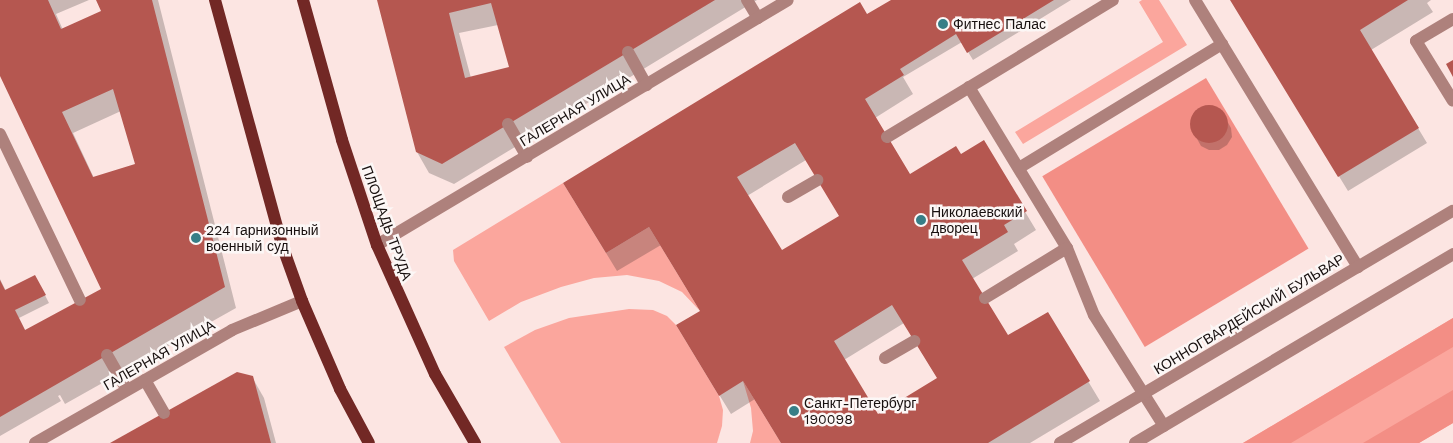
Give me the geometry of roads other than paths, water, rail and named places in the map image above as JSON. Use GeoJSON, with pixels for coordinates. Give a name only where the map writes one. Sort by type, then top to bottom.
{"type":"FeatureCollection","features":[{"type":"Feature","properties":{"kind":"main road"},"geometry":{"type":"LineString","coordinates":[[215,0],[258,164],[282,245],[302,301],[340,389],[369,443]]}},
{"type":"Feature","properties":{"kind":"main road","name":"ПЛОЩАДЬ ТРУДА"},"geometry":{"type":"LineString","coordinates":[[303,0],[342,140],[377,245],[435,374],[475,443]]}},
{"type":"Feature","properties":{"kind":"street"},"geometry":{"type":"LineString","coordinates":[[747,0],[758,18]]}},
{"type":"Feature","properties":{"kind":"street","name":"ГАЛЕРНАЯ УЛИЦА"},"geometry":{"type":"LineString","coordinates":[[377,245],[788,0]]}},
{"type":"Feature","properties":{"kind":"street"},"geometry":{"type":"LineString","coordinates":[[888,137],[1113,0]]}},
{"type":"Feature","properties":{"kind":"street"},"geometry":{"type":"LineString","coordinates":[[1195,0],[1358,267]]}},
{"type":"Feature","properties":{"kind":"street"},"geometry":{"type":"LineString","coordinates":[[1453,19],[1416,41],[1453,101]]}},
{"type":"Feature","properties":{"kind":"street"},"geometry":{"type":"LineString","coordinates":[[1019,168],[1222,44]]}},
{"type":"Feature","properties":{"kind":"street"},"geometry":{"type":"LineString","coordinates":[[628,52],[646,85]]}},
{"type":"Feature","properties":{"kind":"street"},"geometry":{"type":"LineString","coordinates":[[970,87],[1067,248],[1094,315],[1164,426]]}},
{"type":"Feature","properties":{"kind":"street"},"geometry":{"type":"LineString","coordinates":[[508,124],[527,157]]}},
{"type":"Feature","properties":{"kind":"street"},"geometry":{"type":"LineString","coordinates":[[0,134],[80,300]]}},
{"type":"Feature","properties":{"kind":"street"},"geometry":{"type":"LineString","coordinates":[[788,197],[817,180]]}},
{"type":"Feature","properties":{"kind":"street","name":"КОННОГВАРДЕЙСКИЙ БУЛЬВАР"},"geometry":{"type":"LineString","coordinates":[[1060,443],[1453,211]]}},
{"type":"Feature","properties":{"kind":"street"},"geometry":{"type":"LineString","coordinates":[[985,298],[1067,248]]}},
{"type":"Feature","properties":{"kind":"street"},"geometry":{"type":"LineString","coordinates":[[1135,443],[1453,254]]}},
{"type":"Feature","properties":{"kind":"street","name":"ГАЛЕРНАЯ УЛИЦА"},"geometry":{"type":"LineString","coordinates":[[35,443],[232,330],[302,301]]}},
{"type":"Feature","properties":{"kind":"street"},"geometry":{"type":"LineString","coordinates":[[885,358],[914,341]]}},
{"type":"Feature","properties":{"kind":"street"},"geometry":{"type":"LineString","coordinates":[[107,355],[127,390]]}},
{"type":"Feature","properties":{"kind":"street"},"geometry":{"type":"LineString","coordinates":[[145,380],[164,413]]}},
{"type":"Feature","properties":{"kind":"place","name":"Фитнес Палас"},"geometry":{"type":"Point","coordinates":[943,24]}},
{"type":"Feature","properties":{"kind":"place","name":"Николаевский дворец"},"geometry":{"type":"Point","coordinates":[921,220]}},
{"type":"Feature","properties":{"kind":"place","name":"224 гарнизонный военный суд"},"geometry":{"type":"Point","coordinates":[196,238]}},
{"type":"Feature","properties":{"kind":"place","name":"Санкт-Петербург 190098"},"geometry":{"type":"Point","coordinates":[794,411]}}]}
